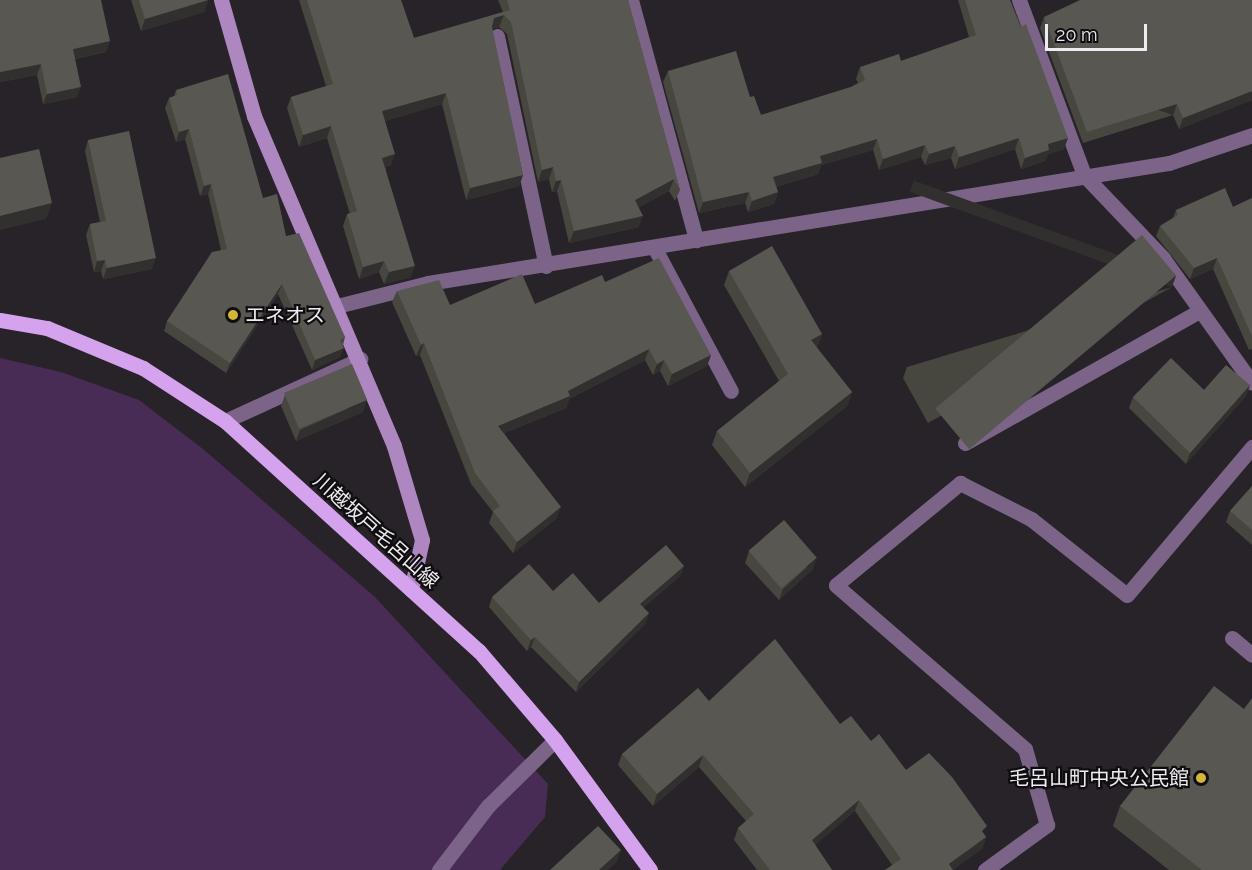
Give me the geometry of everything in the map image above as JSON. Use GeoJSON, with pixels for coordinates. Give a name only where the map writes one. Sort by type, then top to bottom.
{"type":"FeatureCollection","features":[{"type":"Feature","properties":{"kind":"main road","name":"川越坂戸毛呂山線"},"geometry":{"type":"LineString","coordinates":[[0,320],[47,328],[143,368],[225,421],[480,651],[555,740],[650,870]]}},
{"type":"Feature","properties":{"kind":"street"},"geometry":{"type":"LineString","coordinates":[[221,0],[254,116],[360,359],[394,446],[422,540],[411,590]]}},
{"type":"Feature","properties":{"kind":"street"},"geometry":{"type":"LineString","coordinates":[[632,0],[696,240]]}},
{"type":"Feature","properties":{"kind":"street"},"geometry":{"type":"LineString","coordinates":[[1018,0],[1084,175],[1163,258],[1252,383]]}},
{"type":"Feature","properties":{"kind":"street"},"geometry":{"type":"LineString","coordinates":[[497,36],[546,266]]}},
{"type":"Feature","properties":{"kind":"street"},"geometry":{"type":"LineString","coordinates":[[337,306],[428,283],[546,266],[1084,175],[1169,163],[1252,135]]}},
{"type":"Feature","properties":{"kind":"street"},"geometry":{"type":"LineString","coordinates":[[654,247],[732,391]]}},
{"type":"Feature","properties":{"kind":"street"},"geometry":{"type":"LineString","coordinates":[[965,443],[1199,311]]}},
{"type":"Feature","properties":{"kind":"street"},"geometry":{"type":"LineString","coordinates":[[225,421],[360,359]]}},
{"type":"Feature","properties":{"kind":"street"},"geometry":{"type":"LineString","coordinates":[[985,870],[1047,825],[1025,749],[836,585],[960,483],[1031,519],[1126,595],[1252,447]]}},
{"type":"Feature","properties":{"kind":"street"},"geometry":{"type":"LineString","coordinates":[[1232,638],[1252,655]]}},
{"type":"Feature","properties":{"kind":"street"},"geometry":{"type":"LineString","coordinates":[[439,870],[488,806],[555,740]]}},
{"type":"Feature","properties":{"kind":"shaded area"},"geometry":{"type":"Polygon","coordinates":[[[0,358],[61,372],[139,400],[203,449],[375,597],[548,784],[545,817],[500,870],[0,870],[0,358]]]}},
{"type":"Feature","properties":{"kind":"building"},"geometry":{"type":"Polygon","coordinates":[[[0,0],[101,0],[110,41],[73,49],[81,87],[47,94],[41,64],[0,72],[0,0]]]}},
{"type":"Feature","properties":{"kind":"building"},"geometry":{"type":"Polygon","coordinates":[[[139,0],[208,0],[145,19],[139,0]]]}},
{"type":"Feature","properties":{"kind":"building"},"geometry":{"type":"Polygon","coordinates":[[[307,0],[401,0],[414,38],[510,10],[507,0],[628,0],[680,190],[674,179],[635,200],[643,216],[574,231],[561,180],[556,181],[553,167],[542,170],[511,22],[504,15],[494,18],[492,27],[523,175],[470,188],[446,93],[382,111],[395,154],[382,158],[415,266],[389,272],[384,261],[363,267],[347,214],[357,211],[331,126],[303,135],[291,97],[333,84],[307,0]]]}},
{"type":"Feature","properties":{"kind":"building"},"geometry":{"type":"Polygon","coordinates":[[[965,0],[1010,0],[1021,27],[1026,24],[1068,138],[1048,144],[1049,150],[1025,158],[1019,138],[959,157],[955,146],[929,154],[925,145],[883,159],[877,139],[820,156],[822,163],[773,177],[778,192],[752,201],[749,192],[703,202],[668,71],[736,51],[750,97],[754,96],[761,115],[851,87],[865,80],[860,67],[899,54],[901,61],[976,35],[965,0]]]}},
{"type":"Feature","properties":{"kind":"building"},"geometry":{"type":"Polygon","coordinates":[[[1080,0],[1252,0],[1252,91],[1183,118],[1177,104],[1087,132],[1044,17],[1080,0]]]}},
{"type":"Feature","properties":{"kind":"building"},"geometry":{"type":"Polygon","coordinates":[[[228,74],[263,198],[277,194],[286,236],[299,233],[345,337],[340,340],[344,348],[315,360],[282,284],[230,363],[167,321],[212,252],[227,249],[211,184],[204,186],[189,129],[179,132],[169,98],[177,95],[176,90],[228,74]]]}},
{"type":"Feature","properties":{"kind":"building"},"geometry":{"type":"Polygon","coordinates":[[[129,131],[156,258],[107,268],[105,260],[97,261],[90,224],[106,221],[88,140],[129,131]]]}},
{"type":"Feature","properties":{"kind":"building"},"geometry":{"type":"Polygon","coordinates":[[[39,149],[52,203],[0,216],[0,158],[39,149]]]}},
{"type":"Feature","properties":{"kind":"building"},"geometry":{"type":"Polygon","coordinates":[[[1225,188],[1233,207],[1252,198],[1252,336],[1217,258],[1194,268],[1160,226],[1178,215],[1176,210],[1225,188]]]}},
{"type":"Feature","properties":{"kind":"building"},"geometry":{"type":"Polygon","coordinates":[[[1142,235],[1176,276],[969,449],[935,409],[1142,235]]]}},
{"type":"Feature","properties":{"kind":"building"},"geometry":{"type":"Polygon","coordinates":[[[772,246],[822,334],[811,340],[852,392],[750,473],[717,431],[788,374],[729,271],[772,246]]]}},
{"type":"Feature","properties":{"kind":"building"},"geometry":{"type":"Polygon","coordinates":[[[659,258],[711,355],[672,374],[664,360],[657,364],[649,349],[568,391],[570,396],[498,426],[561,507],[517,542],[493,511],[500,506],[475,473],[424,343],[421,345],[397,291],[439,280],[450,305],[522,274],[535,304],[602,275],[605,282],[659,258]]]}},
{"type":"Feature","properties":{"kind":"building"},"geometry":{"type":"Polygon","coordinates":[[[1171,358],[1204,390],[1226,365],[1250,385],[1190,453],[1133,397],[1171,358]]]}},
{"type":"Feature","properties":{"kind":"building"},"geometry":{"type":"Polygon","coordinates":[[[352,364],[367,400],[299,429],[284,393],[352,364]]]}},
{"type":"Feature","properties":{"kind":"building"},"geometry":{"type":"Polygon","coordinates":[[[1252,486],[1252,530],[1230,511],[1252,486]]]}},
{"type":"Feature","properties":{"kind":"building"},"geometry":{"type":"Polygon","coordinates":[[[784,520],[817,558],[781,589],[749,551],[784,520]]]}},
{"type":"Feature","properties":{"kind":"building"},"geometry":{"type":"Polygon","coordinates":[[[666,545],[684,566],[640,604],[649,613],[579,682],[535,637],[531,640],[492,597],[529,564],[553,591],[573,573],[599,603],[666,545]]]}},
{"type":"Feature","properties":{"kind":"building"},"geometry":{"type":"Polygon","coordinates":[[[775,639],[840,724],[851,716],[871,741],[879,734],[906,770],[929,753],[952,777],[987,826],[982,831],[986,837],[949,864],[953,870],[885,870],[901,859],[859,800],[812,840],[832,870],[770,870],[738,828],[754,814],[703,755],[657,794],[622,754],[698,688],[709,701],[775,639]]]}},
{"type":"Feature","properties":{"kind":"building","name":"毛呂山町中央公民館"},"geometry":{"type":"Polygon","coordinates":[[[1214,686],[1244,709],[1252,698],[1252,870],[1202,870],[1120,806],[1214,686]]]}},
{"type":"Feature","properties":{"kind":"building"},"geometry":{"type":"Polygon","coordinates":[[[598,826],[621,850],[599,870],[550,870],[598,826]]]}},
{"type":"Feature","properties":{"kind":"place","name":"エネオス"},"geometry":{"type":"Point","coordinates":[233,315]}},
{"type":"Feature","properties":{"kind":"place","name":"毛呂山町中央公民館"},"geometry":{"type":"Point","coordinates":[1201,778]}}]}
